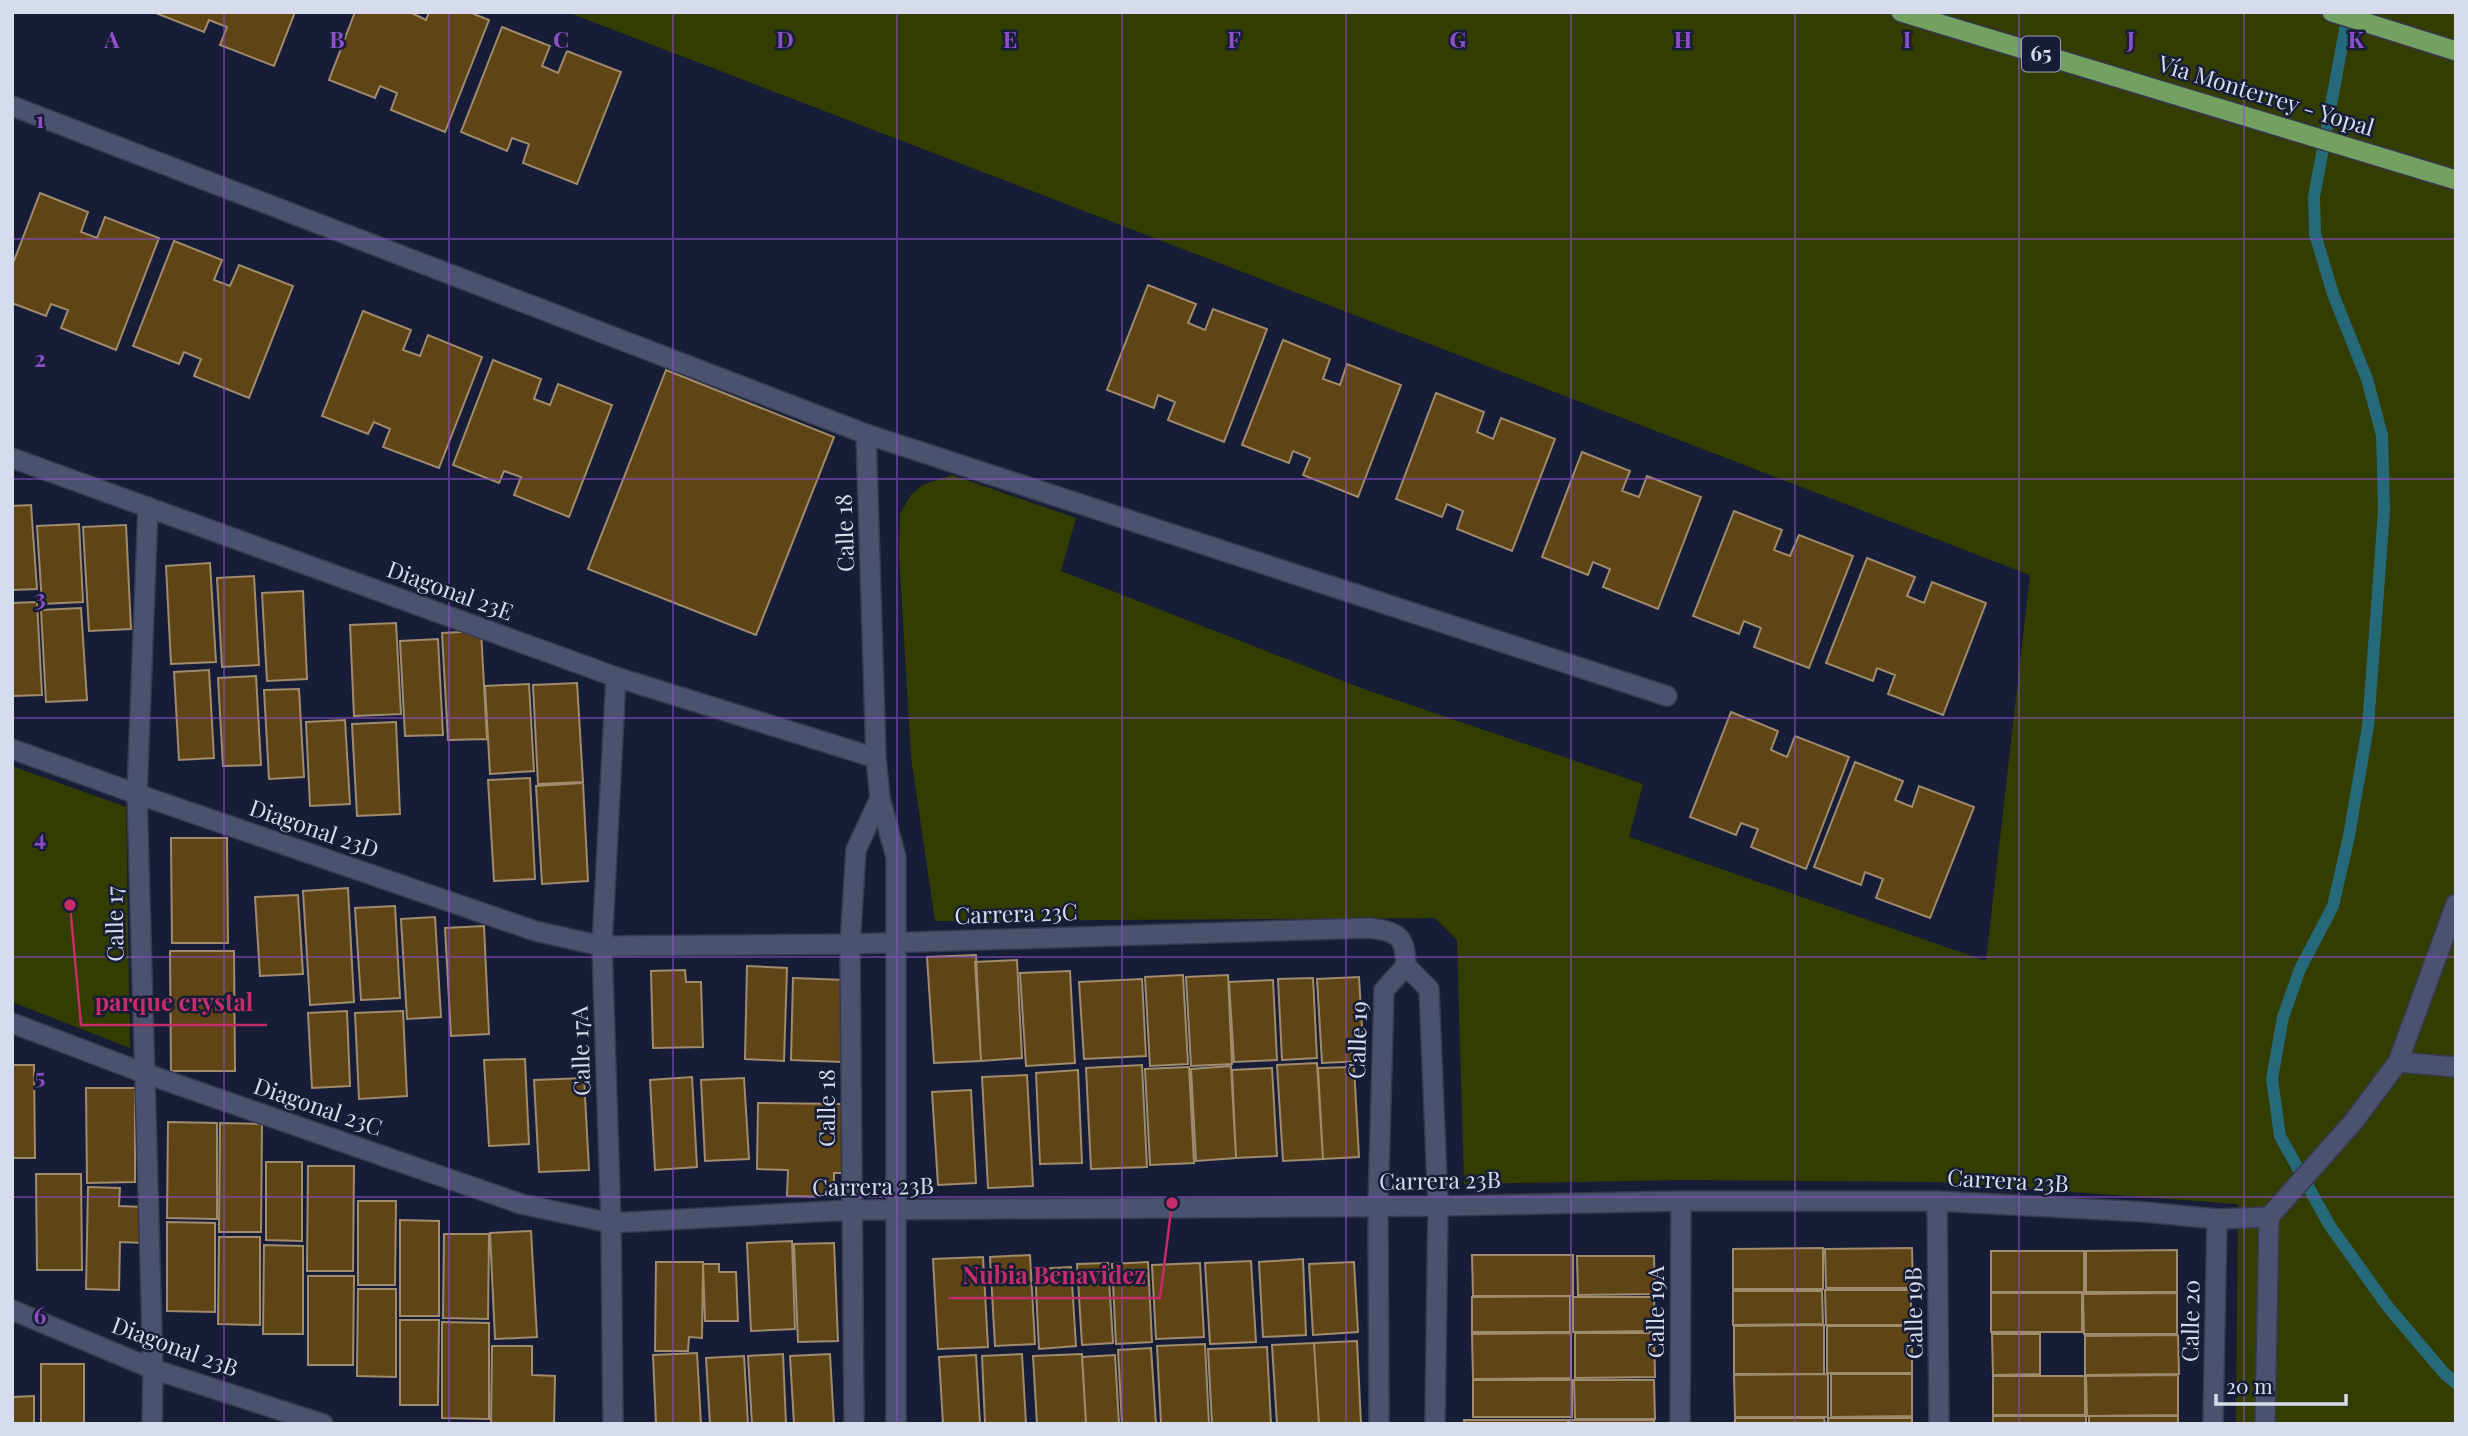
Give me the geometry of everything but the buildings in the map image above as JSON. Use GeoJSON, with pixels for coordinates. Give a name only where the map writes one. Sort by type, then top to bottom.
{"type":"FeatureCollection","features":[{"type":"Feature","properties":{"kind":"highway","name":"Vía Monterrey - Yopal"},"geometry":{"type":"LineString","coordinates":[[1901,12],[2456,180]]}},
{"type":"Feature","properties":{"kind":"street"},"geometry":{"type":"LineString","coordinates":[[2332,12],[2456,51]]}},
{"type":"Feature","properties":{"kind":"street"},"geometry":{"type":"LineString","coordinates":[[12,106],[866,434],[1667,696]]}},
{"type":"Feature","properties":{"kind":"street","name":"Calle 18"},"geometry":{"type":"LineString","coordinates":[[866,434],[876,758],[880,798],[895,857],[896,1424]]}},
{"type":"Feature","properties":{"kind":"street","name":"Diagonal 23E"},"geometry":{"type":"LineString","coordinates":[[12,458],[615,677],[876,758]]}},
{"type":"Feature","properties":{"kind":"street","name":"Calle 17"},"geometry":{"type":"LineString","coordinates":[[148,508],[136,794],[153,1369],[152,1424]]}},
{"type":"Feature","properties":{"kind":"street","name":"Calle 17A"},"geometry":{"type":"LineString","coordinates":[[613,1424],[611,1223],[602,946],[615,677]]}},
{"type":"Feature","properties":{"kind":"street","name":"Diagonal 23D"},"geometry":{"type":"LineString","coordinates":[[12,749],[535,931],[602,946]]}},
{"type":"Feature","properties":{"kind":"street","name":"Calle 18"},"geometry":{"type":"LineString","coordinates":[[854,1424],[850,944],[856,850],[880,798]]}},
{"type":"Feature","properties":{"kind":"street"},"geometry":{"type":"LineString","coordinates":[[2265,1424],[2269,1217],[2354,1121],[2398,1062],[2456,904]]}},
{"type":"Feature","properties":{"kind":"street","name":"Carrera 23C"},"geometry":{"type":"LineString","coordinates":[[602,946],[850,944],[1370,928],[1388,930],[1399,936],[1405,946],[1406,966]]}},
{"type":"Feature","properties":{"kind":"street"},"geometry":{"type":"LineString","coordinates":[[1406,966],[1429,989],[1438,1206],[1435,1424]]}},
{"type":"Feature","properties":{"kind":"street","name":"Calle 19"},"geometry":{"type":"LineString","coordinates":[[1379,1424],[1378,1207],[1384,990],[1406,966]]}},
{"type":"Feature","properties":{"kind":"street","name":"Diagonal 23C"},"geometry":{"type":"LineString","coordinates":[[12,1023],[144,1073],[521,1204],[611,1223]]}},
{"type":"Feature","properties":{"kind":"street"},"geometry":{"type":"LineString","coordinates":[[2398,1062],[2456,1067]]}},
{"type":"Feature","properties":{"kind":"street","name":"Carrera 23B"},"geometry":{"type":"LineString","coordinates":[[611,1223],[852,1210],[1378,1207],[1681,1201],[1937,1201],[2145,1212],[2217,1219],[2269,1217]]}},
{"type":"Feature","properties":{"kind":"street","name":"Calle 19A"},"geometry":{"type":"LineString","coordinates":[[1680,1424],[1681,1201]]}},
{"type":"Feature","properties":{"kind":"street","name":"Calle 19B"},"geometry":{"type":"LineString","coordinates":[[1937,1201],[1939,1424]]}},
{"type":"Feature","properties":{"kind":"street","name":"Calle 20"},"geometry":{"type":"LineString","coordinates":[[2213,1424],[2217,1219]]}},
{"type":"Feature","properties":{"kind":"street","name":"Diagonal 23B"},"geometry":{"type":"LineString","coordinates":[[12,1310],[153,1369],[323,1424]]}},
{"type":"Feature","properties":{"kind":"green space"},"geometry":{"type":"Polygon","coordinates":[[[567,12],[2456,12],[2456,1424],[2236,1424],[2238,1204],[1937,1182],[1682,1180],[1464,1184],[1457,940],[1435,918],[935,921],[911,757],[899,554],[900,514],[910,496],[922,485],[952,475],[1076,518],[1061,571],[1364,689],[1643,784],[1629,837],[1986,961],[2030,575],[567,12]]]}},
{"type":"Feature","properties":{"kind":"green space"},"geometry":{"type":"Polygon","coordinates":[[[12,766],[126,807],[130,1048],[12,1002],[12,766]]]}},
{"type":"Feature","properties":{"kind":"waterway"},"geometry":{"type":"LineString","coordinates":[[2348,13],[2314,197],[2315,234],[2333,294],[2367,379],[2382,435],[2384,511],[2368,726],[2349,836],[2333,906],[2300,969],[2283,1017],[2272,1079],[2280,1136],[2330,1226],[2388,1307],[2445,1374],[2456,1383]]}},
{"type":"Feature","properties":{"kind":"place","name":"parque crystal"},"geometry":{"type":"Point","coordinates":[70,905]}},
{"type":"Feature","properties":{"kind":"place","name":"Nubia Benavidez"},"geometry":{"type":"Point","coordinates":[1172,1203]}}]}
